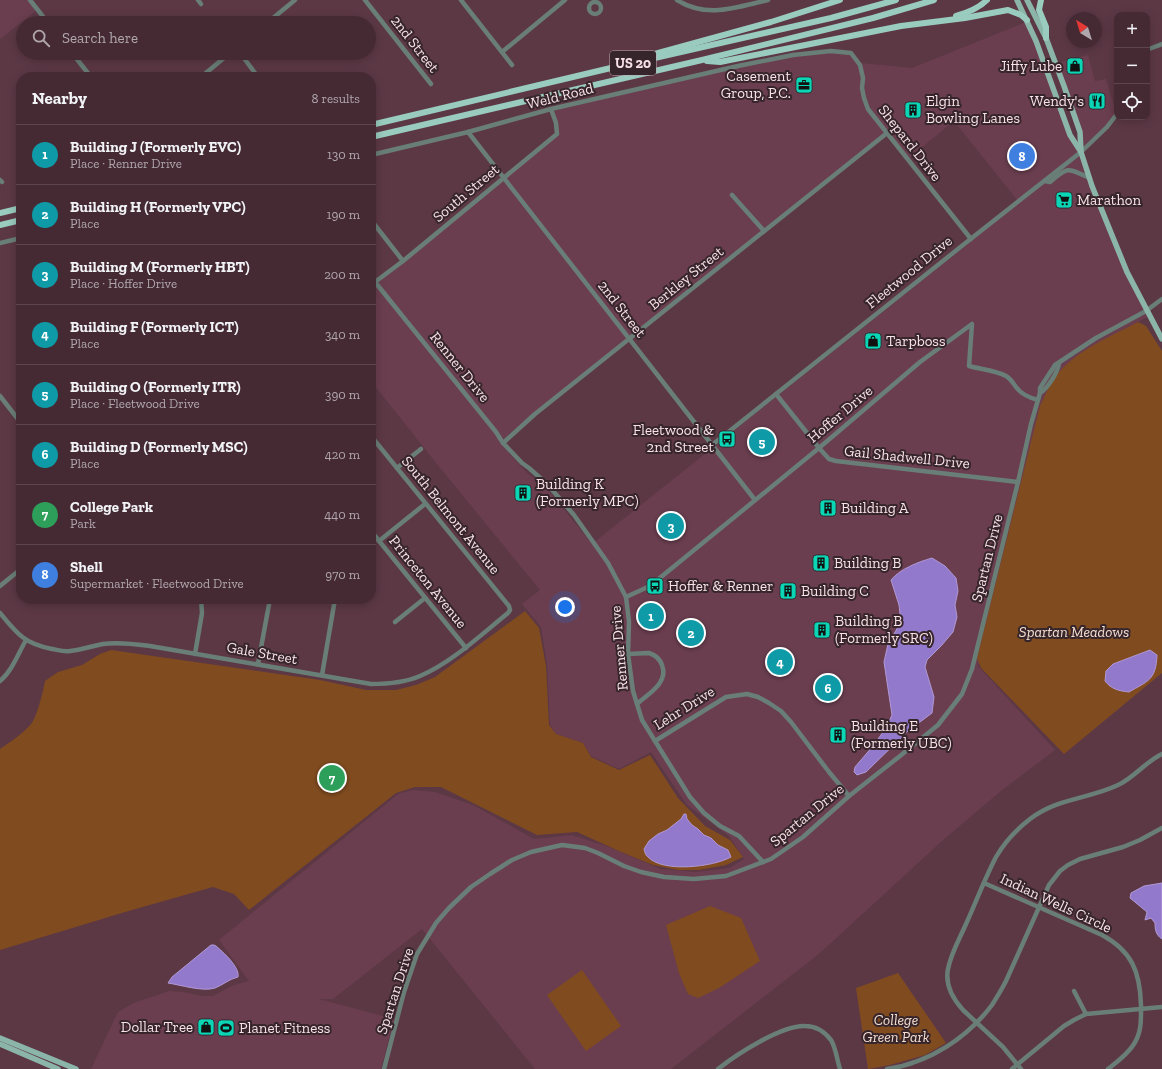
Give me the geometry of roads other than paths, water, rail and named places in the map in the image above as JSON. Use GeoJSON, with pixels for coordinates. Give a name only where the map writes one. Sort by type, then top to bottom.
{"type":"FeatureCollection","features":[{"type":"Feature","properties":{"kind":"highway"},"geometry":{"type":"LineString","coordinates":[[615,67],[638,58],[771,22],[840,0]]}},
{"type":"Feature","properties":{"kind":"highway","name":"US 20"},"geometry":{"type":"LineString","coordinates":[[376,124],[831,18],[896,0]]}},
{"type":"Feature","properties":{"kind":"highway","name":"US 20"},"geometry":{"type":"LineString","coordinates":[[376,136],[702,60],[873,18],[934,0]]}},
{"type":"Feature","properties":{"kind":"highway"},"geometry":{"type":"LineString","coordinates":[[933,22],[964,14],[987,0]]}},
{"type":"Feature","properties":{"kind":"highway"},"geometry":{"type":"LineString","coordinates":[[1041,0],[1039,10],[1046,27],[1046,38]]}},
{"type":"Feature","properties":{"kind":"highway"},"geometry":{"type":"LineString","coordinates":[[702,60],[720,62],[861,34],[1008,10],[1027,20]]}},
{"type":"Feature","properties":{"kind":"highway"},"geometry":{"type":"LineString","coordinates":[[0,213],[16,209]]}},
{"type":"Feature","properties":{"kind":"highway"},"geometry":{"type":"LineString","coordinates":[[0,226],[16,221]]}},
{"type":"Feature","properties":{"kind":"main road"},"geometry":{"type":"LineString","coordinates":[[1017,0],[1038,48],[1070,135],[1081,152],[1127,272],[1146,311],[1162,339]]}},
{"type":"Feature","properties":{"kind":"main road"},"geometry":{"type":"LineString","coordinates":[[1028,0],[1046,38],[1080,132],[1081,152]]}},
{"type":"Feature","properties":{"kind":"main road"},"geometry":{"type":"LineString","coordinates":[[0,1038],[76,1069]]}},
{"type":"Feature","properties":{"kind":"main road"},"geometry":{"type":"LineString","coordinates":[[0,1044],[58,1069]]}},
{"type":"Feature","properties":{"kind":"street"},"geometry":{"type":"LineString","coordinates":[[30,0],[43,16]]}},
{"type":"Feature","properties":{"kind":"street"},"geometry":{"type":"LineString","coordinates":[[276,16],[295,0]]}},
{"type":"Feature","properties":{"kind":"street","name":"2nd Street"},"geometry":{"type":"LineString","coordinates":[[365,0],[431,84]]}},
{"type":"Feature","properties":{"kind":"street"},"geometry":{"type":"LineString","coordinates":[[461,0],[512,65]]}},
{"type":"Feature","properties":{"kind":"street"},"geometry":{"type":"LineString","coordinates":[[502,52],[565,0]]}},
{"type":"Feature","properties":{"kind":"street"},"geometry":{"type":"LineString","coordinates":[[677,0],[695,9],[717,11],[731,9],[764,0]]}},
{"type":"Feature","properties":{"kind":"street"},"geometry":{"type":"LineString","coordinates":[[1150,50],[1162,44]]}},
{"type":"Feature","properties":{"kind":"street","name":"Weld Road"},"geometry":{"type":"LineString","coordinates":[[376,154],[468,132],[551,109],[738,66],[793,55],[831,51],[851,53]]}},
{"type":"Feature","properties":{"kind":"street","name":"Shepard Drive"},"geometry":{"type":"LineString","coordinates":[[851,53],[860,65],[863,78],[862,88],[868,109],[971,239]]}},
{"type":"Feature","properties":{"kind":"street"},"geometry":{"type":"LineString","coordinates":[[78,60],[87,72]]}},
{"type":"Feature","properties":{"kind":"street"},"geometry":{"type":"LineString","coordinates":[[207,72],[222,60]]}},
{"type":"Feature","properties":{"kind":"street"},"geometry":{"type":"LineString","coordinates":[[245,60],[254,72]]}},
{"type":"Feature","properties":{"kind":"street","name":"South Street"},"geometry":{"type":"LineString","coordinates":[[376,281],[403,261],[557,134],[556,123],[551,109]]}},
{"type":"Feature","properties":{"kind":"street","name":"Fleetwood Drive"},"geometry":{"type":"LineString","coordinates":[[712,445],[1081,152],[1108,127],[1114,118]]}},
{"type":"Feature","properties":{"kind":"street","name":"2nd Street"},"geometry":{"type":"LineString","coordinates":[[468,132],[755,500]]}},
{"type":"Feature","properties":{"kind":"street","name":"Berkley Street"},"geometry":{"type":"LineString","coordinates":[[503,443],[535,414],[886,133]]}},
{"type":"Feature","properties":{"kind":"street"},"geometry":{"type":"LineString","coordinates":[[1045,181],[1050,182],[1067,170],[1072,170],[1090,178]]}},
{"type":"Feature","properties":{"kind":"street"},"geometry":{"type":"LineString","coordinates":[[732,195],[764,231]]}},
{"type":"Feature","properties":{"kind":"street"},"geometry":{"type":"LineString","coordinates":[[376,226],[403,261]]}},
{"type":"Feature","properties":{"kind":"street"},"geometry":{"type":"LineString","coordinates":[[0,243],[16,239]]}},
{"type":"Feature","properties":{"kind":"street","name":"Renner Drive"},"geometry":{"type":"LineString","coordinates":[[376,283],[496,432],[503,443],[522,463],[547,484],[574,515],[608,563],[626,597],[629,622],[628,654],[633,691],[642,720],[690,798],[704,813],[720,826],[739,836],[763,862]]}},
{"type":"Feature","properties":{"kind":"street","name":"Spartan Drive"},"geometry":{"type":"LineString","coordinates":[[384,1069],[404,992],[417,954],[436,923],[449,908],[472,887],[512,860],[531,852],[562,845],[585,848],[624,866],[641,872],[664,877],[694,879],[726,876],[771,859],[803,837],[850,796],[938,725],[962,694],[972,669],[1018,482],[1030,424],[1040,393],[1040,388],[1055,365],[1096,338],[1146,311],[1162,299]]}},
{"type":"Feature","properties":{"kind":"street","name":"Hoffer Drive"},"geometry":{"type":"LineString","coordinates":[[626,597],[650,586],[819,448],[920,362],[972,324],[969,366],[1000,373],[1012,381],[1017,389],[1023,394],[1038,400]]}},
{"type":"Feature","properties":{"kind":"street","name":"Gail Shadwell Drive"},"geometry":{"type":"LineString","coordinates":[[776,394],[819,448],[829,459],[836,462],[1018,482]]}},
{"type":"Feature","properties":{"kind":"street"},"geometry":{"type":"LineString","coordinates":[[0,396],[16,417]]}},
{"type":"Feature","properties":{"kind":"street","name":"South Belmont Avenue"},"geometry":{"type":"LineString","coordinates":[[376,442],[500,595],[510,610]]}},
{"type":"Feature","properties":{"kind":"street"},"geometry":{"type":"LineString","coordinates":[[397,468],[421,449]]}},
{"type":"Feature","properties":{"kind":"street"},"geometry":{"type":"LineString","coordinates":[[379,541],[425,504]]}},
{"type":"Feature","properties":{"kind":"street","name":"Princeton Avenue"},"geometry":{"type":"LineString","coordinates":[[376,537],[466,648]]}},
{"type":"Feature","properties":{"kind":"street"},"geometry":{"type":"LineString","coordinates":[[0,586],[16,573]]}},
{"type":"Feature","properties":{"kind":"street"},"geometry":{"type":"LineString","coordinates":[[395,622],[425,598]]}},
{"type":"Feature","properties":{"kind":"street"},"geometry":{"type":"LineString","coordinates":[[195,654],[202,613],[201,604]]}},
{"type":"Feature","properties":{"kind":"street"},"geometry":{"type":"LineString","coordinates":[[258,664],[269,604]]}},
{"type":"Feature","properties":{"kind":"street"},"geometry":{"type":"LineString","coordinates":[[322,675],[334,604]]}},
{"type":"Feature","properties":{"kind":"street","name":"Gale Street"},"geometry":{"type":"LineString","coordinates":[[0,613],[10,626],[26,640],[41,647],[72,651],[104,644],[126,643],[371,684],[394,684],[431,671],[466,648],[510,610]]}},
{"type":"Feature","properties":{"kind":"street"},"geometry":{"type":"LineString","coordinates":[[0,681],[6,675],[26,640]]}},
{"type":"Feature","properties":{"kind":"street"},"geometry":{"type":"LineString","coordinates":[[628,654],[649,653],[658,658],[663,667],[663,677],[660,684],[637,704]]}},
{"type":"Feature","properties":{"kind":"street","name":"Lehr Drive"},"geometry":{"type":"LineString","coordinates":[[655,741],[726,697],[747,694],[758,697],[781,711],[850,796]]}},
{"type":"Feature","properties":{"kind":"street"},"geometry":{"type":"LineString","coordinates":[[1021,1069],[1003,1047],[963,1010],[953,996],[948,982],[948,970],[952,956],[984,883],[997,856],[1013,835],[1031,819],[1049,807],[1119,785],[1128,780],[1154,758],[1162,754]]}},
{"type":"Feature","properties":{"kind":"street"},"geometry":{"type":"LineString","coordinates":[[887,1069],[908,1065],[936,1053],[960,1037],[993,1004],[1006,981],[1049,884],[1060,871],[1080,859],[1123,847],[1162,828]]}},
{"type":"Feature","properties":{"kind":"street","name":"Indian Wells Circle"},"geometry":{"type":"LineString","coordinates":[[984,883],[1102,935],[1118,945],[1128,956],[1140,984],[1142,1024],[1138,1037],[1133,1046],[1108,1069]]}},
{"type":"Feature","properties":{"kind":"street"},"geometry":{"type":"LineString","coordinates":[[1074,991],[1086,1014]]}},
{"type":"Feature","properties":{"kind":"street"},"geometry":{"type":"LineString","coordinates":[[1012,1069],[1064,1026],[1086,1014],[1162,1007]]}},
{"type":"Feature","properties":{"kind":"street"},"geometry":{"type":"LineString","coordinates":[[718,1069],[756,1044],[796,1026],[816,1027],[825,1033],[831,1040],[835,1049],[840,1069]]}},
{"type":"Feature","properties":{"kind":"place","name":"Jiffy Lube"},"geometry":{"type":"Point","coordinates":[1075,66]}},
{"type":"Feature","properties":{"kind":"place","name":"Casement Group, P.C."},"geometry":{"type":"Point","coordinates":[804,85]}},
{"type":"Feature","properties":{"kind":"place","name":"Wendy's"},"geometry":{"type":"Point","coordinates":[1097,101]}},
{"type":"Feature","properties":{"kind":"place","name":"Elgin Bowling Lanes"},"geometry":{"type":"Point","coordinates":[913,110]}},
{"type":"Feature","properties":{"kind":"place","name":"Shell"},"geometry":{"type":"Point","coordinates":[1022,156]}},
{"type":"Feature","properties":{"kind":"place","name":"Marathon"},"geometry":{"type":"Point","coordinates":[1064,200]}},
{"type":"Feature","properties":{"kind":"place","name":"Tarpboss"},"geometry":{"type":"Point","coordinates":[873,341]}},
{"type":"Feature","properties":{"kind":"place","name":"Fleetwood & 2nd Street"},"geometry":{"type":"Point","coordinates":[727,439]}},
{"type":"Feature","properties":{"kind":"place","name":"Building O (Formerly ITR)"},"geometry":{"type":"Point","coordinates":[762,442]}},
{"type":"Feature","properties":{"kind":"place","name":"Building K (Formerly MPC)"},"geometry":{"type":"Point","coordinates":[523,493]}},
{"type":"Feature","properties":{"kind":"place","name":"Building A"},"geometry":{"type":"Point","coordinates":[828,508]}},
{"type":"Feature","properties":{"kind":"place","name":"Building M (Formerly HBT)"},"geometry":{"type":"Point","coordinates":[671,526]}},
{"type":"Feature","properties":{"kind":"place","name":"Building B"},"geometry":{"type":"Point","coordinates":[821,563]}},
{"type":"Feature","properties":{"kind":"place","name":"Hoffer & Renner"},"geometry":{"type":"Point","coordinates":[655,586]}},
{"type":"Feature","properties":{"kind":"place","name":"Building C"},"geometry":{"type":"Point","coordinates":[788,591]}},
{"type":"Feature","properties":{"kind":"place","name":"Building J (Formerly EVC)"},"geometry":{"type":"Point","coordinates":[651,616]}},
{"type":"Feature","properties":{"kind":"place","name":"Building B (Formerly SRC)"},"geometry":{"type":"Point","coordinates":[822,630]}},
{"type":"Feature","properties":{"kind":"place","name":"Building H (Formerly VPC)"},"geometry":{"type":"Point","coordinates":[691,633]}},
{"type":"Feature","properties":{"kind":"place","name":"Building F (Formerly ICT)"},"geometry":{"type":"Point","coordinates":[780,662]}},
{"type":"Feature","properties":{"kind":"place","name":"Building D (Formerly MSC)"},"geometry":{"type":"Point","coordinates":[828,688]}},
{"type":"Feature","properties":{"kind":"place","name":"Building E (Formerly UBC)"},"geometry":{"type":"Point","coordinates":[838,735]}},
{"type":"Feature","properties":{"kind":"place","name":"College Park"},"geometry":{"type":"Point","coordinates":[332,778]}},
{"type":"Feature","properties":{"kind":"place","name":"Dollar Tree"},"geometry":{"type":"Point","coordinates":[206,1027]}},
{"type":"Feature","properties":{"kind":"place","name":"Planet Fitness"},"geometry":{"type":"Point","coordinates":[226,1028]}},
{"type":"Feature","properties":{"kind":"park label","name":"Spartan Meadows"},"geometry":{"type":"Point","coordinates":[1074,632]}},
{"type":"Feature","properties":{"kind":"park label","name":"College Green Park"},"geometry":{"type":"Point","coordinates":[896,1028]}}]}
